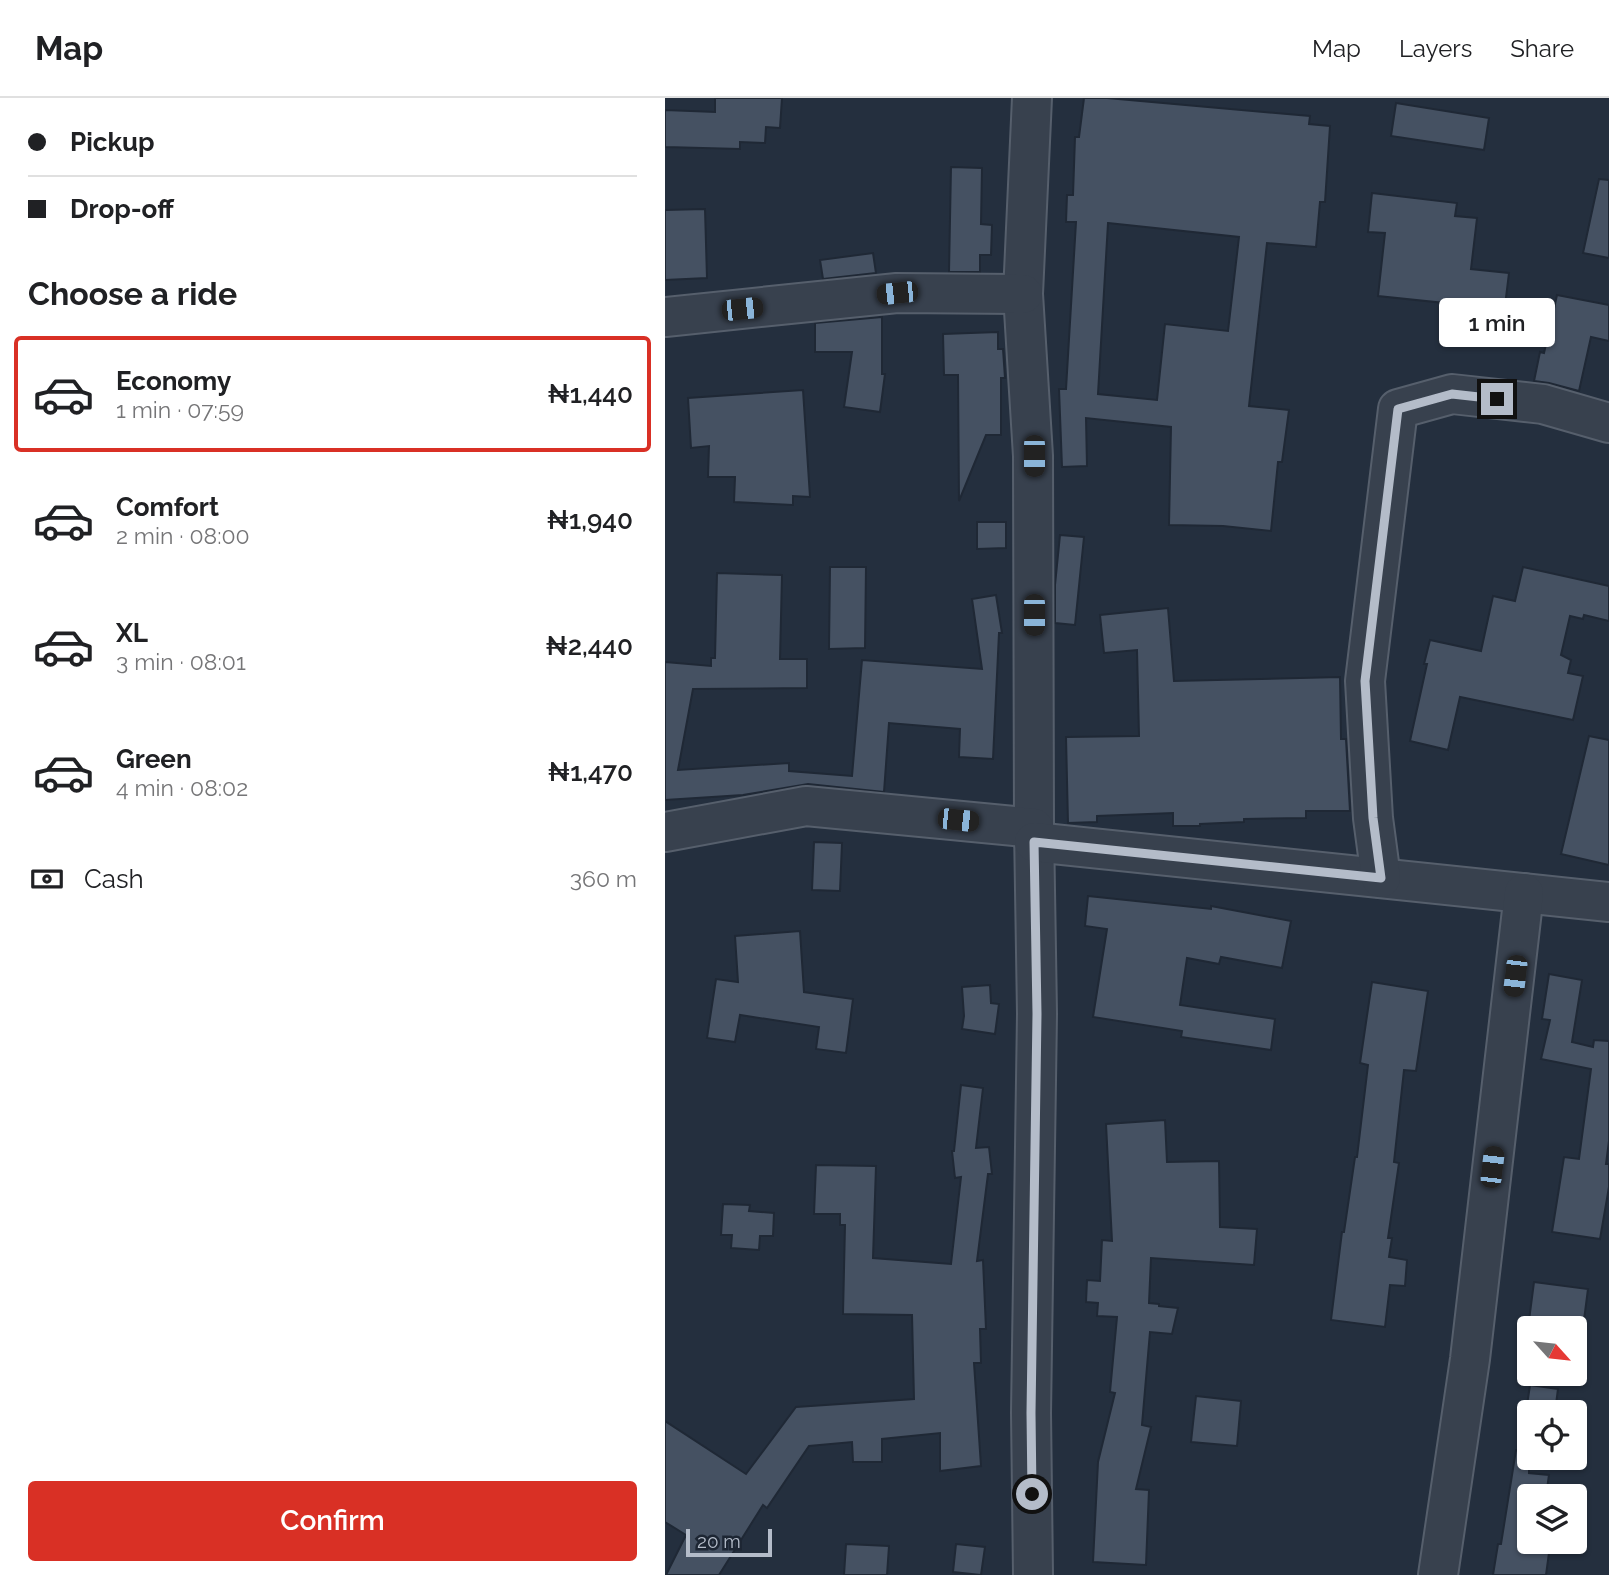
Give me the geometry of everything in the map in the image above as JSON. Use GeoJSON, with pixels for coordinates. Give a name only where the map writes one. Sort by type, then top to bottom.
{"type":"FeatureCollection","features":[{"type":"Feature","properties":{"kind":"street"},"geometry":{"type":"LineString","coordinates":[[1032,98],[1023,294],[1034,456],[1037,1014],[1031,1413],[1033,1575]]}},
{"type":"Feature","properties":{"kind":"street"},"geometry":{"type":"LineString","coordinates":[[665,317],[897,293],[1023,294]]}},
{"type":"Feature","properties":{"kind":"street"},"geometry":{"type":"LineString","coordinates":[[1381,878],[1373,818],[1365,681],[1398,409],[1452,394],[1543,404],[1609,424]]}},
{"type":"Feature","properties":{"kind":"street"},"geometry":{"type":"LineString","coordinates":[[665,832],[806,806],[1381,878],[1609,902]]}},
{"type":"Feature","properties":{"kind":"street"},"geometry":{"type":"LineString","coordinates":[[1438,1575],[1470,1359],[1524,894]]}},
{"type":"Feature","properties":{"kind":"building"},"geometry":{"type":"Polygon","coordinates":[[[715,98],[782,98],[780,128],[766,127],[765,143],[740,142],[740,149],[665,147],[665,110],[715,112],[715,98]]]}},
{"type":"Feature","properties":{"kind":"building"},"geometry":{"type":"Polygon","coordinates":[[[1084,98],[1310,116],[1309,124],[1330,126],[1325,202],[1320,202],[1316,247],[1267,243],[1249,406],[1289,410],[1282,462],[1278,462],[1271,531],[1223,526],[1169,525],[1171,427],[1086,418],[1087,466],[1062,467],[1059,389],[1066,389],[1076,222],[1066,222],[1067,195],[1073,195],[1075,137],[1079,137],[1084,98]],[[1108,223],[1098,394],[1157,400],[1165,324],[1228,331],[1239,237],[1108,223]]]}},
{"type":"Feature","properties":{"kind":"building"},"geometry":{"type":"Polygon","coordinates":[[[1396,103],[1489,118],[1484,150],[1391,136],[1396,103]]]}},
{"type":"Feature","properties":{"kind":"building"},"geometry":{"type":"Polygon","coordinates":[[[951,167],[982,168],[981,224],[992,225],[991,255],[980,255],[980,272],[949,272],[951,167]]]}},
{"type":"Feature","properties":{"kind":"building"},"geometry":{"type":"Polygon","coordinates":[[[1599,179],[1609,180],[1609,258],[1583,253],[1599,179]]]}},
{"type":"Feature","properties":{"kind":"building"},"geometry":{"type":"Polygon","coordinates":[[[1372,193],[1457,203],[1455,216],[1477,218],[1471,269],[1509,273],[1502,330],[1470,326],[1473,306],[1378,296],[1385,233],[1368,232],[1372,193]]]}},
{"type":"Feature","properties":{"kind":"building"},"geometry":{"type":"Polygon","coordinates":[[[705,209],[707,278],[665,280],[665,210],[705,209]]]}},
{"type":"Feature","properties":{"kind":"building"},"geometry":{"type":"Polygon","coordinates":[[[873,253],[876,273],[823,279],[820,260],[873,253]]]}},
{"type":"Feature","properties":{"kind":"building"},"geometry":{"type":"Polygon","coordinates":[[[1557,295],[1609,305],[1609,341],[1591,337],[1579,391],[1534,381],[1540,352],[1544,353],[1557,295]]]}},
{"type":"Feature","properties":{"kind":"building"},"geometry":{"type":"Polygon","coordinates":[[[882,317],[882,374],[885,374],[880,412],[844,407],[852,352],[815,352],[815,323],[882,317]]]}},
{"type":"Feature","properties":{"kind":"building"},"geometry":{"type":"Polygon","coordinates":[[[998,332],[998,349],[1003,349],[1005,378],[1001,378],[1001,435],[986,435],[959,501],[958,375],[944,375],[943,334],[998,332]]]}},
{"type":"Feature","properties":{"kind":"building"},"geometry":{"type":"Polygon","coordinates":[[[803,390],[810,497],[793,496],[793,505],[734,502],[735,477],[708,477],[709,446],[691,448],[688,398],[803,390]]]}},
{"type":"Feature","properties":{"kind":"building"},"geometry":{"type":"Polygon","coordinates":[[[977,522],[1006,522],[1006,548],[977,549],[977,522]]]}},
{"type":"Feature","properties":{"kind":"building"},"geometry":{"type":"Polygon","coordinates":[[[1060,535],[1084,537],[1075,625],[1055,623],[1055,585],[1060,535]]]}},
{"type":"Feature","properties":{"kind":"building"},"geometry":{"type":"Polygon","coordinates":[[[830,567],[866,567],[865,648],[829,649],[830,567]]]}},
{"type":"Feature","properties":{"kind":"building"},"geometry":{"type":"Polygon","coordinates":[[[1523,567],[1609,586],[1609,621],[1584,615],[1583,619],[1570,616],[1561,655],[1571,660],[1568,673],[1583,676],[1573,720],[1460,697],[1448,750],[1410,741],[1430,640],[1481,651],[1493,596],[1515,601],[1523,567]]]}},
{"type":"Feature","properties":{"kind":"building"},"geometry":{"type":"Polygon","coordinates":[[[717,573],[782,575],[780,659],[807,659],[807,688],[693,689],[678,770],[789,763],[789,771],[852,776],[862,660],[982,669],[972,599],[996,595],[1002,633],[999,633],[993,759],[959,757],[960,729],[889,723],[884,792],[808,784],[743,795],[665,800],[665,662],[711,666],[711,658],[715,658],[717,573]]]}},
{"type":"Feature","properties":{"kind":"building"},"geometry":{"type":"Polygon","coordinates":[[[1168,608],[1174,681],[1340,677],[1341,739],[1346,739],[1350,811],[1306,811],[1306,818],[1244,819],[1244,822],[1200,826],[1173,826],[1173,813],[1097,816],[1097,822],[1068,823],[1066,737],[1139,736],[1137,650],[1104,653],[1100,615],[1168,608]]]}},
{"type":"Feature","properties":{"kind":"building"},"geometry":{"type":"Polygon","coordinates":[[[1589,736],[1609,740],[1609,865],[1561,854],[1589,736]]]}},
{"type":"Feature","properties":{"kind":"building"},"geometry":{"type":"Polygon","coordinates":[[[814,842],[842,843],[840,891],[812,890],[814,842]]]}},
{"type":"Feature","properties":{"kind":"building"},"geometry":{"type":"Polygon","coordinates":[[[1088,896],[1211,909],[1211,906],[1291,921],[1282,968],[1221,957],[1219,964],[1187,958],[1180,1005],[1275,1019],[1271,1050],[1181,1037],[1182,1031],[1093,1017],[1107,929],[1085,926],[1088,896]]]}},
{"type":"Feature","properties":{"kind":"building"},"geometry":{"type":"Polygon","coordinates":[[[800,931],[804,992],[853,999],[846,1053],[816,1049],[819,1027],[740,1015],[735,1042],[707,1038],[716,979],[738,982],[735,936],[800,931]]]}},
{"type":"Feature","properties":{"kind":"building"},"geometry":{"type":"Polygon","coordinates":[[[1549,974],[1582,980],[1572,1042],[1593,1047],[1594,1040],[1609,1041],[1609,1141],[1606,1164],[1609,1164],[1609,1187],[1600,1239],[1552,1232],[1564,1157],[1579,1159],[1591,1069],[1541,1059],[1550,1020],[1542,1019],[1549,974]]]}},
{"type":"Feature","properties":{"kind":"building"},"geometry":{"type":"Polygon","coordinates":[[[1372,982],[1428,991],[1416,1071],[1404,1070],[1394,1162],[1399,1163],[1388,1238],[1392,1238],[1389,1257],[1407,1260],[1405,1286],[1390,1285],[1385,1327],[1331,1320],[1342,1232],[1357,1157],[1368,1065],[1360,1063],[1372,982]]]}},
{"type":"Feature","properties":{"kind":"building"},"geometry":{"type":"Polygon","coordinates":[[[990,985],[991,1003],[999,1004],[995,1034],[962,1029],[962,987],[990,985]]]}},
{"type":"Feature","properties":{"kind":"building"},"geometry":{"type":"Polygon","coordinates":[[[961,1085],[983,1088],[976,1148],[989,1147],[992,1174],[988,1174],[977,1261],[983,1260],[986,1329],[980,1329],[981,1363],[974,1363],[981,1466],[940,1471],[940,1433],[882,1439],[882,1462],[853,1462],[852,1442],[809,1446],[767,1508],[763,1505],[719,1575],[666,1575],[686,1535],[665,1522],[665,1421],[746,1474],[796,1407],[914,1399],[912,1315],[843,1314],[845,1225],[840,1225],[840,1214],[814,1214],[816,1165],[876,1166],[873,1258],[951,1264],[961,1177],[955,1178],[952,1151],[961,1085]]]}},
{"type":"Feature","properties":{"kind":"building"},"geometry":{"type":"Polygon","coordinates":[[[1165,1120],[1167,1162],[1219,1161],[1220,1227],[1257,1229],[1254,1265],[1151,1258],[1149,1303],[1178,1308],[1172,1334],[1150,1332],[1142,1425],[1151,1427],[1136,1489],[1149,1490],[1146,1565],[1093,1562],[1098,1462],[1115,1393],[1110,1392],[1117,1317],[1097,1316],[1098,1303],[1086,1302],[1087,1280],[1100,1281],[1102,1240],[1112,1241],[1106,1124],[1165,1120]]]}},
{"type":"Feature","properties":{"kind":"building"},"geometry":{"type":"Polygon","coordinates":[[[723,1204],[750,1205],[749,1211],[774,1213],[773,1236],[760,1236],[759,1250],[731,1248],[732,1235],[721,1235],[723,1204]]]}},
{"type":"Feature","properties":{"kind":"building"},"geometry":{"type":"Polygon","coordinates":[[[1534,1282],[1588,1289],[1585,1316],[1530,1316],[1534,1282]]]}},
{"type":"Feature","properties":{"kind":"building"},"geometry":{"type":"Polygon","coordinates":[[[1530,1386],[1558,1389],[1557,1400],[1528,1400],[1530,1386]]]}},
{"type":"Feature","properties":{"kind":"building"},"geometry":{"type":"Polygon","coordinates":[[[1196,1396],[1241,1401],[1237,1446],[1191,1442],[1196,1396]]]}},
{"type":"Feature","properties":{"kind":"building"},"geometry":{"type":"Polygon","coordinates":[[[1517,1450],[1517,1470],[1549,1475],[1548,1484],[1517,1484],[1517,1554],[1549,1554],[1546,1575],[1493,1575],[1498,1544],[1501,1544],[1517,1450]]]}},
{"type":"Feature","properties":{"kind":"building"},"geometry":{"type":"Polygon","coordinates":[[[846,1544],[889,1546],[887,1575],[844,1575],[846,1544]]]}},
{"type":"Feature","properties":{"kind":"building"},"geometry":{"type":"Polygon","coordinates":[[[956,1544],[985,1547],[981,1575],[953,1572],[956,1544]]]}},
{"type":"Feature","properties":{"kind":"route"},"geometry":{"type":"LineString","coordinates":[[1032,1494],[1037,1014],[1034,842],[1381,878],[1373,818],[1365,681],[1398,409],[1452,394],[1497,399]]}}]}
